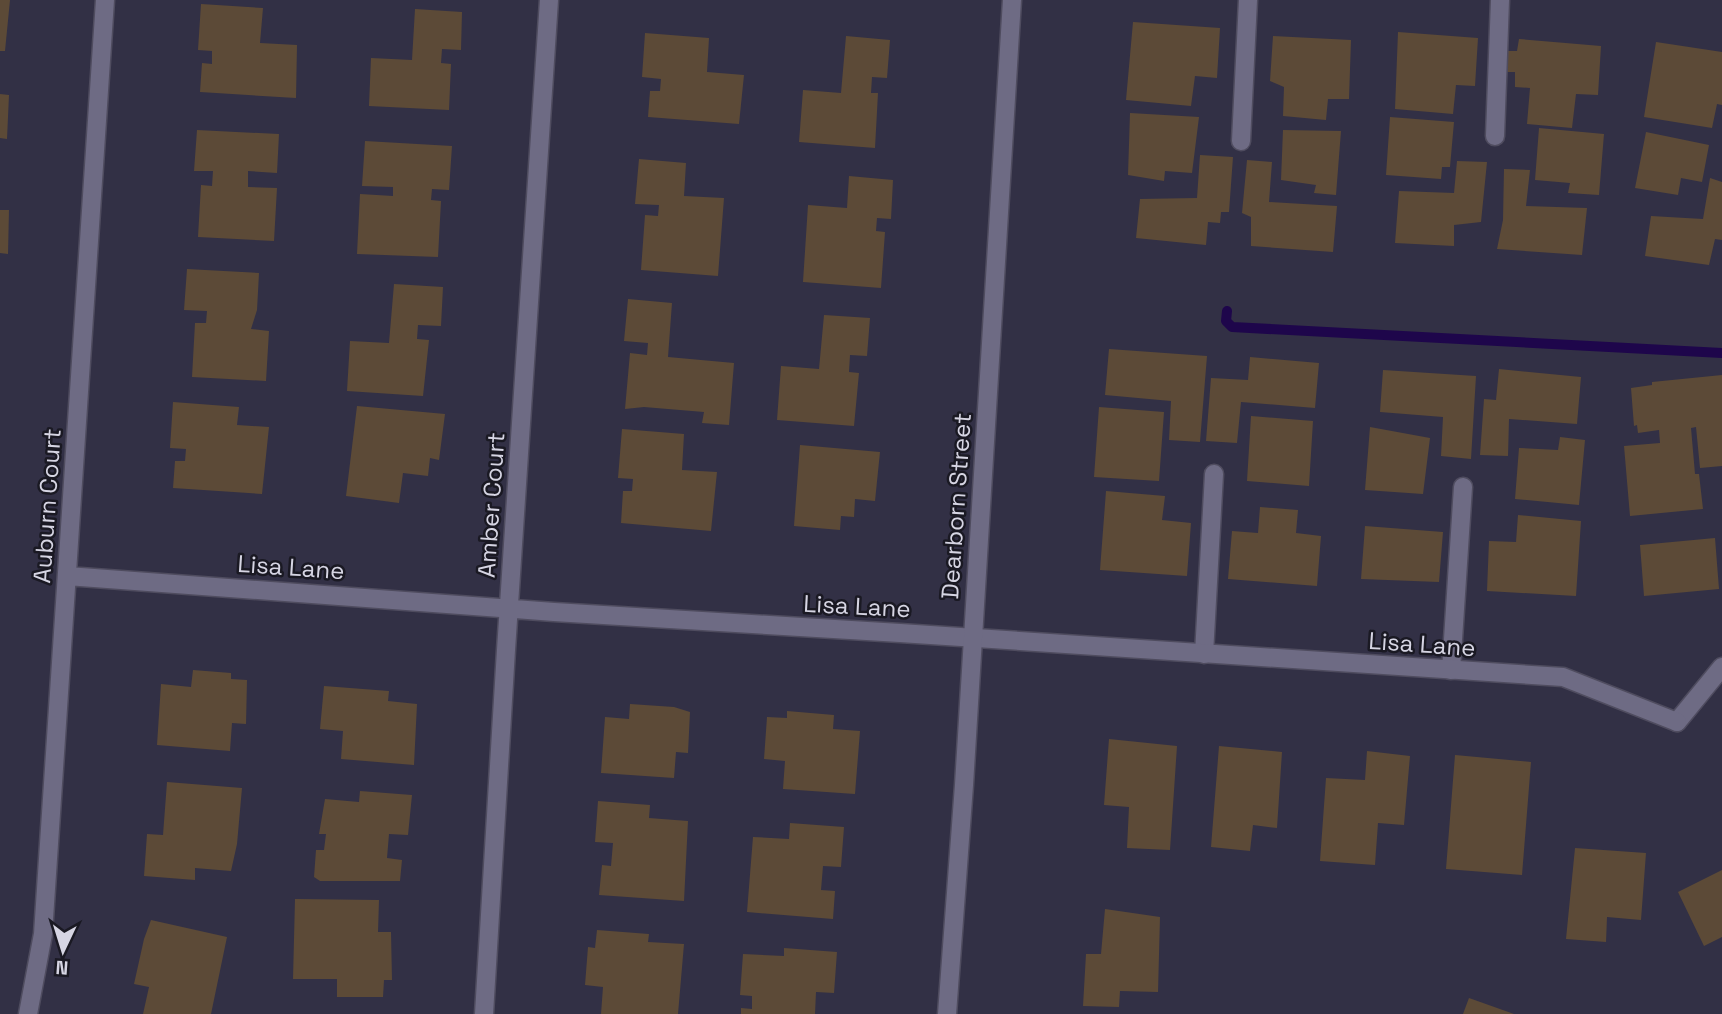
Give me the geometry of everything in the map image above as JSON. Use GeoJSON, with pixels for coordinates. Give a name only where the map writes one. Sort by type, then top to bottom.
{"type":"FeatureCollection","features":[{"type":"Feature","properties":{"kind":"street","name":"Auburn Court"},"geometry":{"type":"LineString","coordinates":[[28,1014],[43,934],[105,0]]}},
{"type":"Feature","properties":{"kind":"street","name":"Amber Court"},"geometry":{"type":"LineString","coordinates":[[484,1014],[550,0]]}},
{"type":"Feature","properties":{"kind":"street","name":"Dearborn Street"},"geometry":{"type":"LineString","coordinates":[[947,1014],[1012,0]]}},
{"type":"Feature","properties":{"kind":"street"},"geometry":{"type":"LineString","coordinates":[[1241,141],[1248,0]]}},
{"type":"Feature","properties":{"kind":"street"},"geometry":{"type":"LineString","coordinates":[[1495,136],[1500,0]]}},
{"type":"Feature","properties":{"kind":"street"},"geometry":{"type":"LineString","coordinates":[[1204,654],[1214,474]]}},
{"type":"Feature","properties":{"kind":"street"},"geometry":{"type":"LineString","coordinates":[[1451,670],[1463,487]]}},
{"type":"Feature","properties":{"kind":"street","name":"Lisa Lane"},"geometry":{"type":"LineString","coordinates":[[67,576],[554,612],[1563,677],[1677,722],[1722,667]]}},
{"type":"Feature","properties":{"kind":"building"},"geometry":{"type":"Polygon","coordinates":[[[0,0],[10,0],[5,51],[0,51],[0,0]]]}},
{"type":"Feature","properties":{"kind":"building"},"geometry":{"type":"Polygon","coordinates":[[[201,4],[263,8],[260,43],[297,45],[296,98],[200,92],[202,63],[212,64],[212,51],[198,50],[201,4]]]}},
{"type":"Feature","properties":{"kind":"building"},"geometry":{"type":"Polygon","coordinates":[[[415,9],[462,12],[461,50],[442,49],[441,63],[451,64],[449,110],[369,106],[371,58],[412,60],[415,9]]]}},
{"type":"Feature","properties":{"kind":"building"},"geometry":{"type":"Polygon","coordinates":[[[1133,22],[1220,28],[1217,78],[1195,76],[1191,106],[1126,100],[1133,22]]]}},
{"type":"Feature","properties":{"kind":"building"},"geometry":{"type":"Polygon","coordinates":[[[1398,32],[1478,38],[1475,86],[1456,85],[1453,114],[1395,109],[1398,32]]]}},
{"type":"Feature","properties":{"kind":"building"},"geometry":{"type":"Polygon","coordinates":[[[645,33],[709,38],[707,72],[744,75],[739,124],[648,117],[650,91],[660,91],[661,79],[642,77],[645,33]]]}},
{"type":"Feature","properties":{"kind":"building"},"geometry":{"type":"Polygon","coordinates":[[[846,36],[890,40],[887,78],[872,77],[871,93],[878,93],[875,148],[799,142],[803,90],[841,93],[846,36]]]}},
{"type":"Feature","properties":{"kind":"building"},"geometry":{"type":"Polygon","coordinates":[[[1273,36],[1351,40],[1349,99],[1328,99],[1326,120],[1283,116],[1284,87],[1270,81],[1273,36]]]}},
{"type":"Feature","properties":{"kind":"building"},"geometry":{"type":"Polygon","coordinates":[[[1519,39],[1601,46],[1598,95],[1576,94],[1572,128],[1527,124],[1530,88],[1515,87],[1515,72],[1504,72],[1505,51],[1517,51],[1519,39]]]}},
{"type":"Feature","properties":{"kind":"building"},"geometry":{"type":"Polygon","coordinates":[[[1656,42],[1722,52],[1722,105],[1717,104],[1712,128],[1644,117],[1656,42]]]}},
{"type":"Feature","properties":{"kind":"building"},"geometry":{"type":"Polygon","coordinates":[[[0,94],[9,95],[7,139],[0,138],[0,94]]]}},
{"type":"Feature","properties":{"kind":"building"},"geometry":{"type":"Polygon","coordinates":[[[1130,113],[1199,117],[1192,173],[1165,171],[1164,181],[1128,175],[1130,113]]]}},
{"type":"Feature","properties":{"kind":"building"},"geometry":{"type":"Polygon","coordinates":[[[1390,117],[1454,122],[1450,167],[1442,167],[1441,179],[1386,175],[1390,117]]]}},
{"type":"Feature","properties":{"kind":"building"},"geometry":{"type":"Polygon","coordinates":[[[1539,128],[1604,134],[1599,195],[1568,193],[1570,183],[1535,180],[1539,128]]]}},
{"type":"Feature","properties":{"kind":"building"},"geometry":{"type":"Polygon","coordinates":[[[197,130],[279,134],[277,173],[248,171],[248,187],[277,188],[274,241],[198,237],[201,185],[212,186],[213,171],[194,171],[197,130]]]}},
{"type":"Feature","properties":{"kind":"building"},"geometry":{"type":"Polygon","coordinates":[[[1283,130],[1341,131],[1336,195],[1314,193],[1316,185],[1281,180],[1283,130]]]}},
{"type":"Feature","properties":{"kind":"building"},"geometry":{"type":"Polygon","coordinates":[[[1646,132],[1709,145],[1702,182],[1681,178],[1678,195],[1635,188],[1646,132]]]}},
{"type":"Feature","properties":{"kind":"building"},"geometry":{"type":"Polygon","coordinates":[[[365,141],[452,146],[449,190],[432,189],[431,200],[441,201],[438,257],[357,254],[360,194],[393,196],[393,187],[362,186],[365,141]]]}},
{"type":"Feature","properties":{"kind":"building"},"geometry":{"type":"Polygon","coordinates":[[[1200,155],[1233,157],[1229,212],[1221,212],[1220,223],[1208,222],[1206,245],[1136,238],[1140,199],[1197,198],[1200,155]]]}},
{"type":"Feature","properties":{"kind":"building"},"geometry":{"type":"Polygon","coordinates":[[[639,159],[686,163],[684,196],[724,198],[718,276],[641,270],[645,215],[658,216],[659,205],[635,204],[639,159]]]}},
{"type":"Feature","properties":{"kind":"building"},"geometry":{"type":"Polygon","coordinates":[[[1247,160],[1272,162],[1269,202],[1337,206],[1333,252],[1251,246],[1251,217],[1242,213],[1247,160]]]}},
{"type":"Feature","properties":{"kind":"building"},"geometry":{"type":"Polygon","coordinates":[[[1457,161],[1487,162],[1481,222],[1454,225],[1454,246],[1395,243],[1399,191],[1454,193],[1457,161]]]}},
{"type":"Feature","properties":{"kind":"building"},"geometry":{"type":"Polygon","coordinates":[[[1504,169],[1530,170],[1526,206],[1587,208],[1582,255],[1497,249],[1503,220],[1504,169]]]}},
{"type":"Feature","properties":{"kind":"building"},"geometry":{"type":"Polygon","coordinates":[[[849,176],[893,180],[891,219],[877,218],[876,231],[885,232],[881,288],[803,282],[808,205],[847,208],[849,176]]]}},
{"type":"Feature","properties":{"kind":"building"},"geometry":{"type":"Polygon","coordinates":[[[1710,178],[1722,182],[1722,240],[1715,239],[1709,265],[1645,256],[1651,216],[1703,219],[1710,178]]]}},
{"type":"Feature","properties":{"kind":"building"},"geometry":{"type":"Polygon","coordinates":[[[0,210],[9,210],[8,254],[0,253],[0,210]]]}},
{"type":"Feature","properties":{"kind":"building"},"geometry":{"type":"Polygon","coordinates":[[[187,269],[259,273],[257,310],[251,329],[269,331],[266,381],[192,377],[195,323],[206,323],[207,311],[184,310],[187,269]]]}},
{"type":"Feature","properties":{"kind":"building"},"geometry":{"type":"Polygon","coordinates":[[[394,284],[443,287],[441,326],[418,325],[417,339],[429,340],[423,396],[347,391],[350,341],[389,343],[394,284]]]}},
{"type":"Feature","properties":{"kind":"building"},"geometry":{"type":"Polygon","coordinates":[[[628,299],[672,303],[668,357],[734,363],[729,425],[702,423],[704,412],[644,407],[625,409],[630,353],[647,355],[648,343],[624,341],[628,299]]]}},
{"type":"Feature","properties":{"kind":"building"},"geometry":{"type":"Polygon","coordinates":[[[824,315],[870,318],[867,356],[850,355],[849,372],[859,373],[854,426],[777,420],[781,366],[819,369],[824,315]]]}},
{"type":"Feature","properties":{"kind":"building"},"geometry":{"type":"Polygon","coordinates":[[[1109,349],[1207,356],[1200,442],[1169,440],[1171,401],[1105,395],[1109,349]]]}},
{"type":"Feature","properties":{"kind":"building"},"geometry":{"type":"Polygon","coordinates":[[[1250,357],[1319,363],[1315,408],[1241,402],[1237,443],[1206,441],[1211,378],[1248,380],[1250,357]]]}},
{"type":"Feature","properties":{"kind":"building"},"geometry":{"type":"Polygon","coordinates":[[[1499,369],[1581,377],[1577,424],[1509,419],[1508,456],[1480,455],[1484,399],[1496,400],[1499,369]]]}},
{"type":"Feature","properties":{"kind":"building"},"geometry":{"type":"Polygon","coordinates":[[[1383,370],[1476,376],[1471,459],[1441,456],[1443,417],[1380,412],[1383,370]]]}},
{"type":"Feature","properties":{"kind":"building"},"geometry":{"type":"Polygon","coordinates":[[[1722,375],[1722,466],[1700,468],[1696,427],[1691,428],[1695,474],[1699,474],[1703,509],[1630,516],[1624,446],[1660,443],[1659,430],[1638,433],[1637,425],[1634,426],[1631,388],[1652,385],[1652,382],[1722,375]]]}},
{"type":"Feature","properties":{"kind":"building"},"geometry":{"type":"Polygon","coordinates":[[[173,402],[239,407],[237,425],[269,427],[262,494],[173,488],[175,461],[185,461],[186,449],[170,448],[173,402]]]}},
{"type":"Feature","properties":{"kind":"building"},"geometry":{"type":"Polygon","coordinates":[[[357,406],[445,414],[439,460],[430,458],[428,476],[403,473],[399,503],[346,496],[357,406]]]}},
{"type":"Feature","properties":{"kind":"building"},"geometry":{"type":"Polygon","coordinates":[[[1099,407],[1164,412],[1159,481],[1094,477],[1099,407]]]}},
{"type":"Feature","properties":{"kind":"building"},"geometry":{"type":"Polygon","coordinates":[[[1251,416],[1313,421],[1309,486],[1247,481],[1251,416]]]}},
{"type":"Feature","properties":{"kind":"building"},"geometry":{"type":"Polygon","coordinates":[[[1370,427],[1430,438],[1423,494],[1365,490],[1370,427]]]}},
{"type":"Feature","properties":{"kind":"building"},"geometry":{"type":"Polygon","coordinates":[[[622,429],[684,434],[682,470],[717,472],[711,531],[621,523],[623,491],[632,491],[633,479],[618,478],[622,429]]]}},
{"type":"Feature","properties":{"kind":"building"},"geometry":{"type":"Polygon","coordinates":[[[1560,437],[1585,440],[1579,505],[1515,499],[1519,448],[1558,450],[1560,437]]]}},
{"type":"Feature","properties":{"kind":"building"},"geometry":{"type":"Polygon","coordinates":[[[800,445],[880,452],[875,501],[855,499],[854,517],[841,516],[840,530],[794,526],[800,445]]]}},
{"type":"Feature","properties":{"kind":"building"},"geometry":{"type":"Polygon","coordinates":[[[1106,491],[1165,496],[1162,520],[1191,523],[1187,576],[1100,570],[1106,491]]]}},
{"type":"Feature","properties":{"kind":"building"},"geometry":{"type":"Polygon","coordinates":[[[1260,507],[1298,510],[1296,533],[1321,536],[1317,586],[1228,579],[1232,531],[1258,533],[1260,507]]]}},
{"type":"Feature","properties":{"kind":"building"},"geometry":{"type":"Polygon","coordinates":[[[1518,515],[1581,521],[1576,596],[1487,591],[1489,541],[1516,542],[1518,515]]]}},
{"type":"Feature","properties":{"kind":"building"},"geometry":{"type":"Polygon","coordinates":[[[1365,526],[1443,532],[1439,582],[1361,579],[1365,526]]]}},
{"type":"Feature","properties":{"kind":"building"},"geometry":{"type":"Polygon","coordinates":[[[1715,538],[1719,589],[1644,596],[1640,545],[1715,538]]]}},
{"type":"Feature","properties":{"kind":"building"},"geometry":{"type":"Polygon","coordinates":[[[193,670],[231,673],[231,679],[247,680],[246,724],[232,723],[230,751],[157,745],[161,684],[191,687],[193,670]]]}},
{"type":"Feature","properties":{"kind":"building"},"geometry":{"type":"Polygon","coordinates":[[[324,686],[389,691],[388,701],[417,704],[414,765],[341,759],[343,731],[320,729],[324,686]]]}},
{"type":"Feature","properties":{"kind":"building"},"geometry":{"type":"Polygon","coordinates":[[[630,704],[674,707],[690,712],[688,753],[676,752],[674,778],[601,773],[605,717],[629,719],[630,704]]]}},
{"type":"Feature","properties":{"kind":"building"},"geometry":{"type":"Polygon","coordinates":[[[787,711],[834,715],[833,729],[860,731],[855,794],[783,789],[785,761],[764,759],[767,717],[787,718],[787,711]]]}},
{"type":"Feature","properties":{"kind":"building"},"geometry":{"type":"Polygon","coordinates":[[[1109,739],[1177,746],[1170,850],[1127,848],[1129,807],[1104,805],[1109,739]]]}},
{"type":"Feature","properties":{"kind":"building"},"geometry":{"type":"Polygon","coordinates":[[[1219,746],[1282,752],[1277,828],[1253,825],[1250,851],[1211,847],[1219,746]]]}},
{"type":"Feature","properties":{"kind":"building"},"geometry":{"type":"Polygon","coordinates":[[[1367,751],[1410,756],[1404,825],[1378,823],[1375,865],[1320,861],[1326,778],[1365,780],[1367,751]]]}},
{"type":"Feature","properties":{"kind":"building"},"geometry":{"type":"Polygon","coordinates":[[[1455,755],[1531,762],[1522,875],[1446,869],[1455,755]]]}},
{"type":"Feature","properties":{"kind":"building"},"geometry":{"type":"Polygon","coordinates":[[[167,782],[242,788],[237,844],[231,871],[195,868],[195,880],[144,876],[147,834],[163,835],[167,782]]]}},
{"type":"Feature","properties":{"kind":"building"},"geometry":{"type":"Polygon","coordinates":[[[360,791],[412,795],[408,835],[389,834],[387,858],[402,860],[400,881],[320,881],[314,877],[316,850],[324,850],[326,834],[319,834],[325,799],[359,802],[360,791]]]}},
{"type":"Feature","properties":{"kind":"building"},"geometry":{"type":"Polygon","coordinates":[[[598,801],[650,805],[649,818],[688,821],[684,901],[599,895],[602,865],[611,866],[613,843],[595,842],[598,801]]]}},
{"type":"Feature","properties":{"kind":"building"},"geometry":{"type":"Polygon","coordinates":[[[790,823],[844,827],[841,867],[823,866],[821,890],[835,891],[833,919],[747,912],[753,837],[789,839],[790,823]]]}},
{"type":"Feature","properties":{"kind":"building"},"geometry":{"type":"Polygon","coordinates":[[[1575,848],[1646,853],[1641,920],[1607,917],[1606,942],[1566,939],[1575,848]]]}},
{"type":"Feature","properties":{"kind":"building"},"geometry":{"type":"Polygon","coordinates":[[[1722,870],[1722,937],[1704,946],[1678,892],[1722,870]]]}},
{"type":"Feature","properties":{"kind":"building"},"geometry":{"type":"Polygon","coordinates":[[[295,899],[379,900],[378,932],[391,932],[392,980],[384,980],[383,997],[337,997],[337,979],[293,979],[295,899]]]}},
{"type":"Feature","properties":{"kind":"building"},"geometry":{"type":"Polygon","coordinates":[[[1105,909],[1160,917],[1158,992],[1120,991],[1119,1007],[1083,1006],[1086,954],[1101,954],[1105,909]]]}},
{"type":"Feature","properties":{"kind":"building"},"geometry":{"type":"Polygon","coordinates":[[[151,920],[227,937],[211,1014],[143,1014],[149,987],[134,984],[151,920]]]}},
{"type":"Feature","properties":{"kind":"building"},"geometry":{"type":"Polygon","coordinates":[[[597,930],[649,934],[648,942],[684,944],[678,1014],[601,1014],[603,987],[585,985],[588,947],[595,948],[597,930]]]}},
{"type":"Feature","properties":{"kind":"building"},"geometry":{"type":"Polygon","coordinates":[[[784,948],[837,952],[834,993],[816,992],[815,1014],[741,1014],[741,1008],[752,1009],[752,996],[740,995],[743,954],[784,956],[784,948]]]}},
{"type":"Feature","properties":{"kind":"building"},"geometry":{"type":"Polygon","coordinates":[[[1469,998],[1514,1014],[1463,1014],[1469,998]]]}},
{"type":"Feature","properties":{"kind":"waterway"},"geometry":{"type":"LineString","coordinates":[[1227,311],[1226,321],[1232,327],[1722,353]]}}]}
